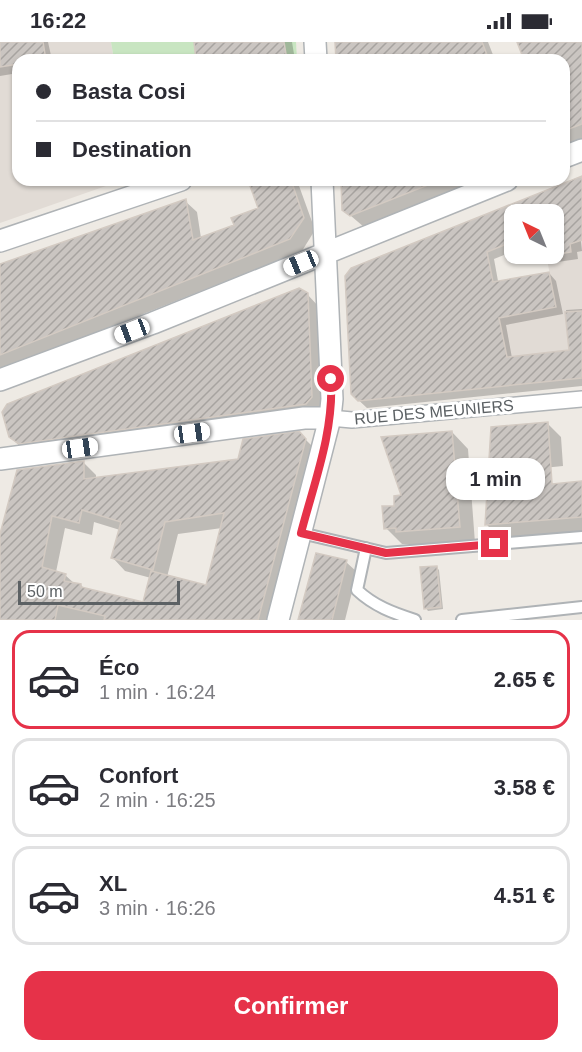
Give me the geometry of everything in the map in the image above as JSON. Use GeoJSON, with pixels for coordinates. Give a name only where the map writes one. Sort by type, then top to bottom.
{"type":"FeatureCollection","features":[{"type":"Feature","properties":{"kind":"street"},"geometry":{"type":"LineString","coordinates":[[0,241],[163,186]]}},
{"type":"Feature","properties":{"kind":"street"},"geometry":{"type":"LineString","coordinates":[[278,620],[330,418],[332,399],[322,186]]}},
{"type":"Feature","properties":{"kind":"street"},"geometry":{"type":"LineString","coordinates":[[0,381],[153,323],[492,186]]}},
{"type":"Feature","properties":{"kind":"street","name":"RUE DES MEUNIERS"},"geometry":{"type":"LineString","coordinates":[[0,459],[304,418],[352,420],[582,399]]}},
{"type":"Feature","properties":{"kind":"lane"},"geometry":{"type":"LineString","coordinates":[[301,533],[386,553],[582,537]]}},
{"type":"Feature","properties":{"kind":"lane"},"geometry":{"type":"LineString","coordinates":[[366,548],[357,590],[392,613],[415,620]]}},
{"type":"Feature","properties":{"kind":"lane"},"geometry":{"type":"LineString","coordinates":[[462,620],[518,617],[582,607]]}},
{"type":"Feature","properties":{"kind":"shaded area"},"geometry":{"type":"Polygon","coordinates":[[[0,42],[111,42],[113,54],[12,54],[12,186],[106,186],[0,223],[0,42]]]}},
{"type":"Feature","properties":{"kind":"shaded area"},"geometry":{"type":"Polygon","coordinates":[[[582,225],[582,378],[512,385],[499,318],[556,307],[548,264],[564,264],[564,228],[582,225]]]}},
{"type":"Feature","properties":{"kind":"green space"},"geometry":{"type":"Polygon","coordinates":[[[111,42],[296,42],[297,54],[113,54],[111,42]]]}},
{"type":"Feature","properties":{"kind":"building"},"geometry":{"type":"Polygon","coordinates":[[[0,42],[43,42],[45,54],[12,54],[12,65],[0,67],[0,42]]]}},
{"type":"Feature","properties":{"kind":"building"},"geometry":{"type":"Polygon","coordinates":[[[194,42],[284,42],[286,54],[195,54],[194,42]]]}},
{"type":"Feature","properties":{"kind":"building"},"geometry":{"type":"Polygon","coordinates":[[[335,42],[482,42],[487,54],[336,54],[335,42]]]}},
{"type":"Feature","properties":{"kind":"building"},"geometry":{"type":"Polygon","coordinates":[[[517,42],[582,42],[582,124],[570,129],[570,54],[522,54],[517,42]]]}},
{"type":"Feature","properties":{"kind":"building"},"geometry":{"type":"Polygon","coordinates":[[[582,176],[582,240],[570,244],[571,252],[564,253],[564,204],[512,204],[557,186],[570,186],[570,181],[582,176]]]}},
{"type":"Feature","properties":{"kind":"building"},"geometry":{"type":"Polygon","coordinates":[[[250,186],[293,186],[304,218],[290,239],[0,355],[0,264],[186,199],[193,240],[234,225],[231,218],[258,208],[250,186]]]}},
{"type":"Feature","properties":{"kind":"building"},"geometry":{"type":"Polygon","coordinates":[[[341,186],[425,186],[350,216],[342,210],[341,186]]]}},
{"type":"Feature","properties":{"kind":"building"},"geometry":{"type":"Polygon","coordinates":[[[504,207],[504,245],[487,252],[493,282],[549,272],[556,307],[499,318],[507,357],[569,350],[565,312],[582,311],[582,378],[358,401],[351,394],[345,276],[351,268],[504,207]]]}},
{"type":"Feature","properties":{"kind":"building"},"geometry":{"type":"Polygon","coordinates":[[[299,288],[308,293],[312,397],[306,404],[19,444],[9,437],[2,412],[7,404],[299,288]]]}},
{"type":"Feature","properties":{"kind":"building"},"geometry":{"type":"Polygon","coordinates":[[[548,422],[552,484],[582,481],[582,517],[485,525],[491,427],[548,422]]]}},
{"type":"Feature","properties":{"kind":"building"},"geometry":{"type":"Polygon","coordinates":[[[299,431],[306,439],[258,620],[104,620],[105,616],[58,605],[55,620],[0,620],[0,534],[17,470],[84,461],[84,479],[238,459],[243,439],[299,431]],[[82,510],[79,523],[52,516],[42,567],[66,574],[64,581],[81,584],[81,587],[143,602],[151,571],[206,585],[224,513],[165,522],[153,570],[111,558],[121,522],[82,510]]]}},
{"type":"Feature","properties":{"kind":"building"},"geometry":{"type":"Polygon","coordinates":[[[452,431],[460,527],[396,532],[396,528],[384,529],[382,506],[394,506],[394,496],[401,495],[381,437],[452,431]]]}},
{"type":"Feature","properties":{"kind":"building"},"geometry":{"type":"Polygon","coordinates":[[[316,553],[347,560],[332,620],[298,620],[316,553]]]}},
{"type":"Feature","properties":{"kind":"building"},"geometry":{"type":"Polygon","coordinates":[[[437,566],[441,607],[424,609],[420,567],[437,566]]]}},
{"type":"Feature","properties":{"kind":"route"},"geometry":{"type":"LineString","coordinates":[[331,379],[332,399],[327,436],[301,533],[386,553],[495,544]]}}]}
